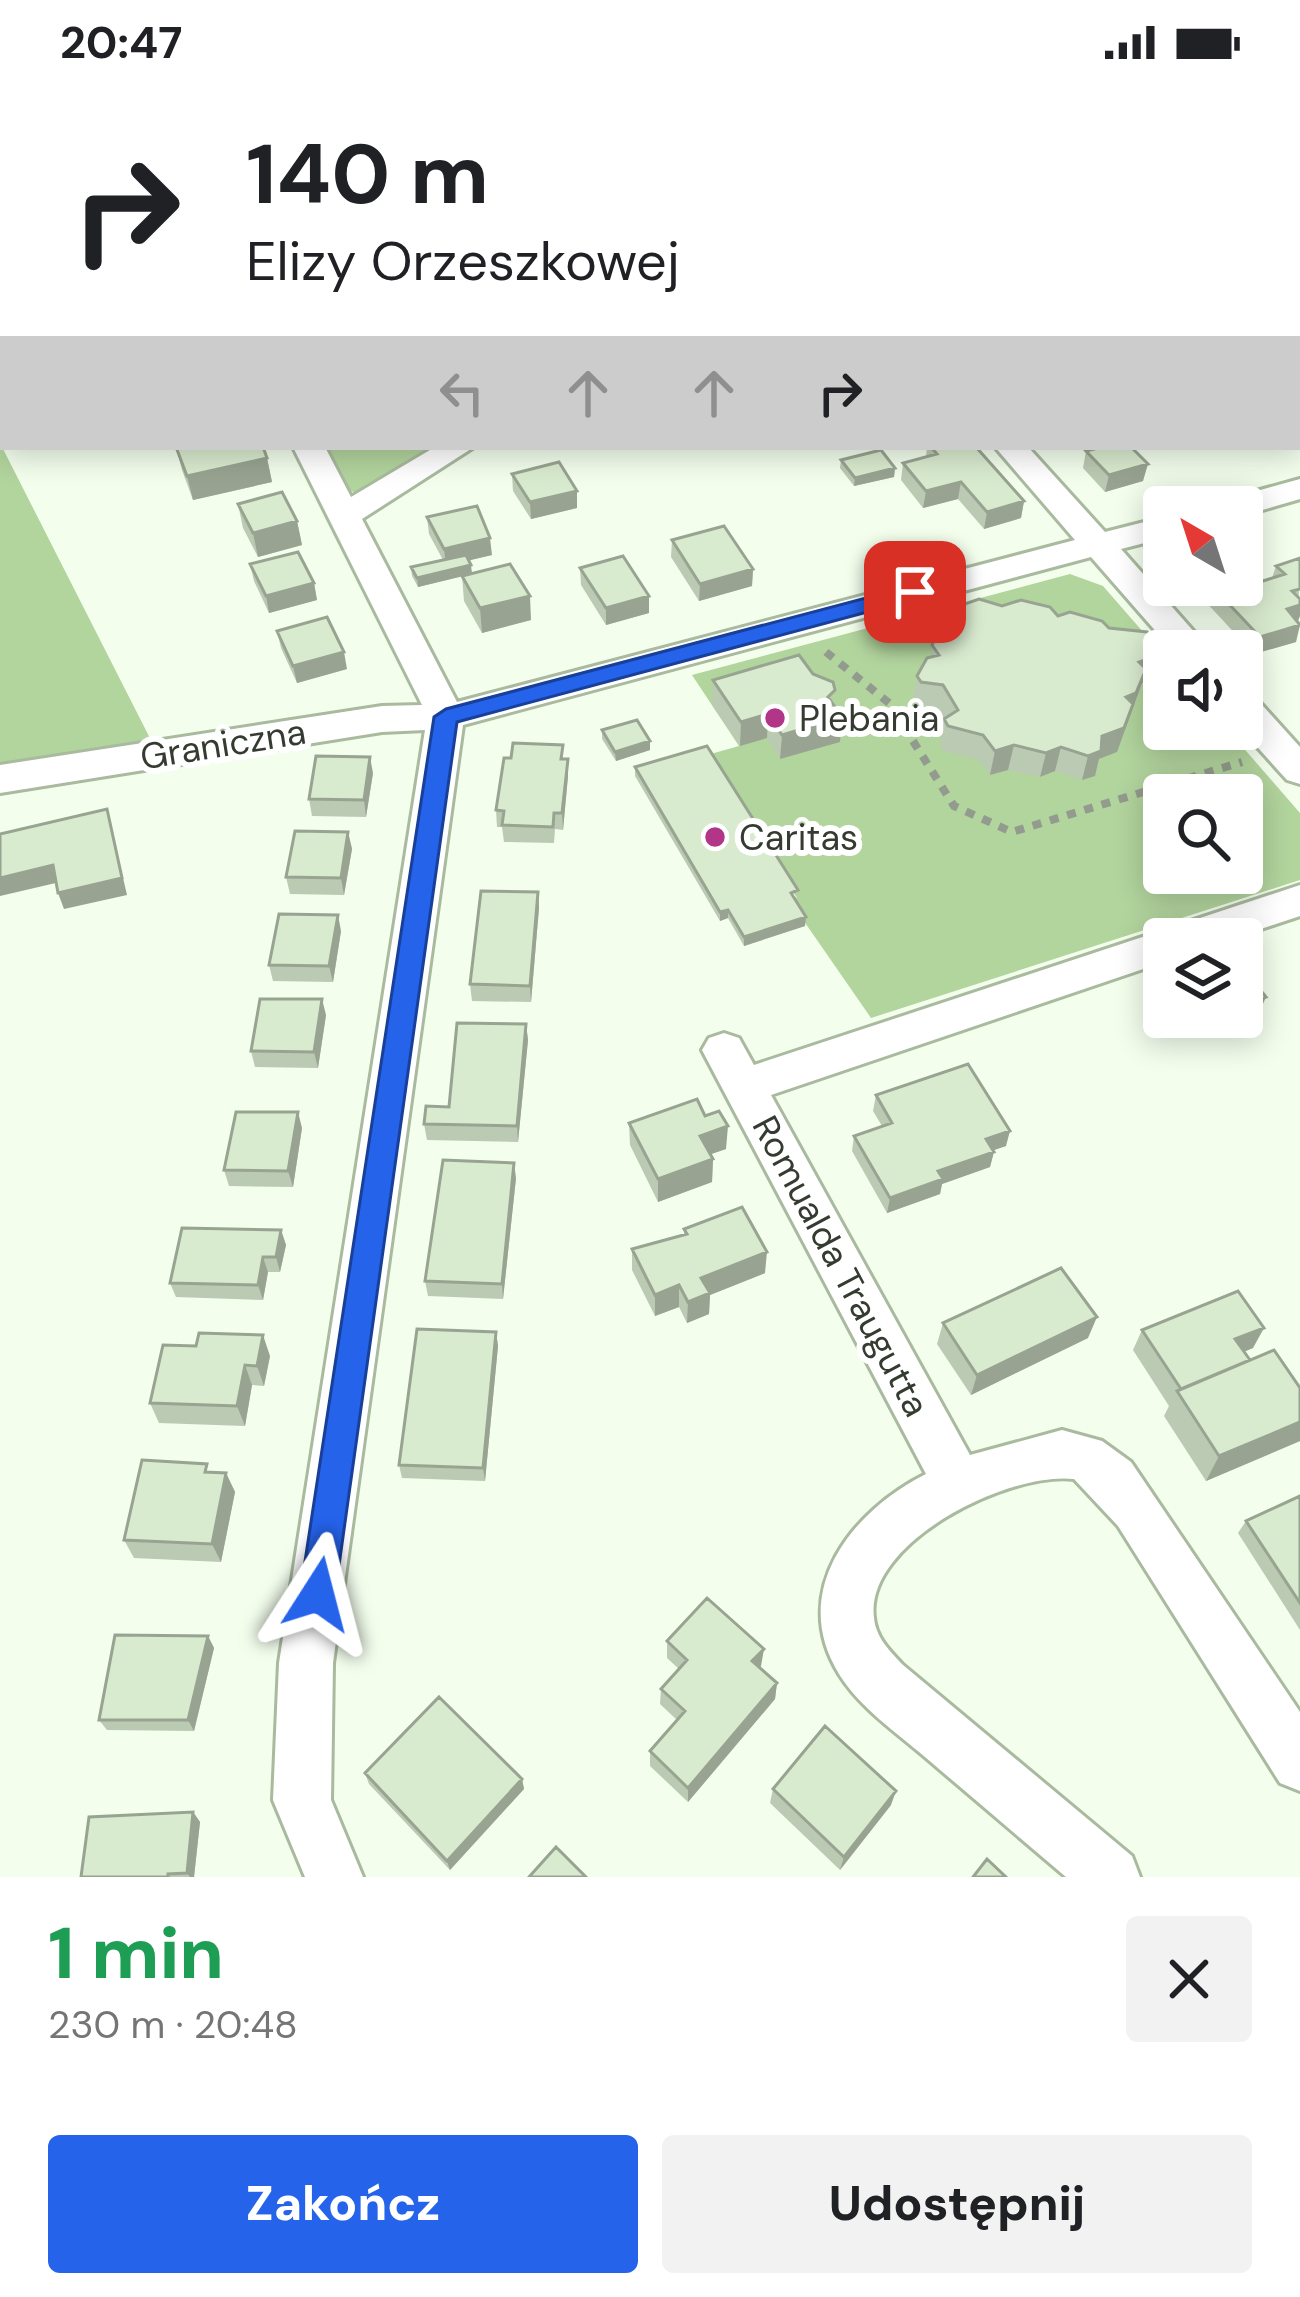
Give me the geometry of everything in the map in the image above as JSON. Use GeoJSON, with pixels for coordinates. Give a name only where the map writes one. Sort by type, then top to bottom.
{"type":"FeatureCollection","features":[{"type":"Feature","properties":{"kind":"street"},"geometry":{"type":"LineString","coordinates":[[312,450],[446,717],[306,1663],[302,1800],[334,1877]]}},
{"type":"Feature","properties":{"kind":"street"},"geometry":{"type":"LineString","coordinates":[[344,514],[453,450]]}},
{"type":"Feature","properties":{"kind":"street"},"geometry":{"type":"LineString","coordinates":[[1014,450],[1174,630]]}},
{"type":"Feature","properties":{"kind":"street"},"geometry":{"type":"LineString","coordinates":[[1263,499],[1300,489]]}},
{"type":"Feature","properties":{"kind":"street","name":"Graniczna"},"geometry":{"type":"LineString","coordinates":[[0,779],[382,719],[446,717],[1143,533]]}},
{"type":"Feature","properties":{"kind":"street"},"geometry":{"type":"LineString","coordinates":[[1263,730],[1300,771]]}},
{"type":"Feature","properties":{"kind":"street"},"geometry":{"type":"LineString","coordinates":[[1246,918],[1300,900]]}},
{"type":"Feature","properties":{"kind":"street","name":"Romualda Traugutta"},"geometry":{"type":"LineString","coordinates":[[958,1483],[734,1068],[1143,952]]}},
{"type":"Feature","properties":{"kind":"street"},"geometry":{"type":"LineString","coordinates":[[1111,1877],[883,1685],[855,1648],[848,1608],[858,1563],[886,1525],[958,1483],[1041,1454],[1082,1456],[1112,1478],[1300,1763]]}},
{"type":"Feature","properties":{"kind":"path"},"geometry":{"type":"LineString","coordinates":[[816,644],[889,703],[954,806],[1012,832],[1253,759]]}},
{"type":"Feature","properties":{"kind":"green space"},"geometry":{"type":"Polygon","coordinates":[[[0,450],[4,450],[158,754],[0,779],[0,450]]]}},
{"type":"Feature","properties":{"kind":"green space"},"geometry":{"type":"Polygon","coordinates":[[[326,450],[437,450],[356,493],[346,489],[326,450]]]}},
{"type":"Feature","properties":{"kind":"green space"},"geometry":{"type":"Polygon","coordinates":[[[1070,574],[1103,586],[1143,632],[1143,750],[1245,750],[1300,813],[1300,880],[1263,892],[1263,774],[1143,774],[1143,894],[1256,894],[1182,918],[1143,918],[1143,931],[871,1018],[790,901],[797,898],[707,755],[739,746],[692,675],[1070,574]]]}},
{"type":"Feature","properties":{"kind":"building"},"geometry":{"type":"Polygon","coordinates":[[[177,450],[264,450],[267,458],[187,476],[177,450]]]}},
{"type":"Feature","properties":{"kind":"building"},"geometry":{"type":"Polygon","coordinates":[[[881,450],[895,468],[855,478],[841,460],[881,450]]]}},
{"type":"Feature","properties":{"kind":"building"},"geometry":{"type":"Polygon","coordinates":[[[934,450],[979,450],[1024,501],[987,512],[961,482],[926,491],[903,463],[937,454],[934,450]]]}},
{"type":"Feature","properties":{"kind":"building"},"geometry":{"type":"Polygon","coordinates":[[[1134,450],[1148,464],[1109,475],[1086,451],[1134,450]]]}},
{"type":"Feature","properties":{"kind":"building"},"geometry":{"type":"Polygon","coordinates":[[[559,462],[577,491],[530,502],[512,474],[559,462]]]}},
{"type":"Feature","properties":{"kind":"building"},"geometry":{"type":"Polygon","coordinates":[[[282,492],[297,521],[253,533],[238,504],[282,492]]]}},
{"type":"Feature","properties":{"kind":"building"},"geometry":{"type":"Polygon","coordinates":[[[477,506],[490,538],[444,549],[427,517],[477,506]]]}},
{"type":"Feature","properties":{"kind":"building"},"geometry":{"type":"Polygon","coordinates":[[[724,526],[753,569],[700,584],[672,540],[724,526]]]}},
{"type":"Feature","properties":{"kind":"building"},"geometry":{"type":"Polygon","coordinates":[[[298,552],[314,583],[266,596],[250,564],[298,552]]]}},
{"type":"Feature","properties":{"kind":"building"},"geometry":{"type":"Polygon","coordinates":[[[466,555],[471,565],[417,578],[411,567],[466,555]]]}},
{"type":"Feature","properties":{"kind":"building"},"geometry":{"type":"Polygon","coordinates":[[[623,556],[649,596],[606,608],[580,568],[623,556]]]}},
{"type":"Feature","properties":{"kind":"building"},"geometry":{"type":"Polygon","coordinates":[[[1300,558],[1300,589],[1292,591],[1300,605],[1287,609],[1300,625],[1263,636],[1263,630],[1253,630],[1231,606],[1263,606],[1263,581],[1285,574],[1276,566],[1300,558]]]}},
{"type":"Feature","properties":{"kind":"building"},"geometry":{"type":"Polygon","coordinates":[[[510,564],[530,596],[480,608],[462,576],[510,564]]]}},
{"type":"Feature","properties":{"kind":"building"},"geometry":{"type":"Polygon","coordinates":[[[979,599],[1002,606],[1021,600],[1050,607],[1058,616],[1070,612],[1102,621],[1109,628],[1143,632],[1143,661],[1139,662],[1143,676],[1136,693],[1126,697],[1133,704],[1124,728],[1102,736],[1101,751],[1088,756],[1061,747],[1046,753],[1014,745],[995,751],[983,735],[948,726],[944,719],[958,710],[943,685],[921,682],[917,676],[927,658],[939,655],[932,645],[942,626],[958,618],[959,606],[979,599]]]}},
{"type":"Feature","properties":{"kind":"building"},"geometry":{"type":"Polygon","coordinates":[[[327,617],[344,652],[293,666],[277,631],[327,617]]]}},
{"type":"Feature","properties":{"kind":"building"},"geometry":{"type":"Polygon","coordinates":[[[799,655],[813,674],[833,682],[835,690],[828,697],[842,717],[782,735],[768,714],[741,722],[713,680],[799,655]]]}},
{"type":"Feature","properties":{"kind":"building"},"geometry":{"type":"Polygon","coordinates":[[[637,720],[650,741],[615,752],[602,730],[637,720]]]}},
{"type":"Feature","properties":{"kind":"building"},"geometry":{"type":"Polygon","coordinates":[[[513,743],[563,745],[561,759],[568,759],[562,813],[554,813],[553,827],[502,825],[504,811],[496,810],[504,758],[511,758],[513,743]]]}},
{"type":"Feature","properties":{"kind":"building","name":"Caritas"},"geometry":{"type":"Polygon","coordinates":[[[707,746],[798,890],[791,893],[806,917],[744,937],[728,910],[720,912],[635,767],[707,746]]]}},
{"type":"Feature","properties":{"kind":"building"},"geometry":{"type":"Polygon","coordinates":[[[316,756],[370,757],[364,800],[309,799],[316,756]]]}},
{"type":"Feature","properties":{"kind":"building"},"geometry":{"type":"Polygon","coordinates":[[[107,809],[122,878],[58,893],[53,865],[0,878],[0,834],[107,809]]]}},
{"type":"Feature","properties":{"kind":"building"},"geometry":{"type":"Polygon","coordinates":[[[295,831],[348,832],[341,878],[286,877],[295,831]]]}},
{"type":"Feature","properties":{"kind":"building"},"geometry":{"type":"Polygon","coordinates":[[[481,891],[538,892],[530,986],[470,984],[481,891]]]}},
{"type":"Feature","properties":{"kind":"building"},"geometry":{"type":"Polygon","coordinates":[[[279,914],[338,915],[329,966],[269,965],[279,914]]]}},
{"type":"Feature","properties":{"kind":"building"},"geometry":{"type":"Polygon","coordinates":[[[260,999],[322,999],[314,1052],[251,1051],[260,999]]]}},
{"type":"Feature","properties":{"kind":"building"},"geometry":{"type":"Polygon","coordinates":[[[457,1023],[526,1024],[517,1126],[424,1124],[426,1106],[449,1107],[457,1023]]]}},
{"type":"Feature","properties":{"kind":"building"},"geometry":{"type":"Polygon","coordinates":[[[968,1064],[1010,1131],[986,1139],[994,1152],[938,1171],[943,1179],[890,1198],[854,1136],[892,1123],[876,1095],[968,1064]]]}},
{"type":"Feature","properties":{"kind":"building"},"geometry":{"type":"Polygon","coordinates":[[[697,1099],[705,1116],[719,1111],[728,1126],[700,1136],[713,1159],[658,1179],[629,1123],[697,1099]]]}},
{"type":"Feature","properties":{"kind":"building"},"geometry":{"type":"Polygon","coordinates":[[[236,1112],[298,1112],[288,1171],[224,1170],[236,1112]]]}},
{"type":"Feature","properties":{"kind":"building"},"geometry":{"type":"Polygon","coordinates":[[[443,1160],[514,1163],[502,1284],[425,1281],[443,1160]]]}},
{"type":"Feature","properties":{"kind":"building"},"geometry":{"type":"Polygon","coordinates":[[[742,1207],[767,1252],[701,1278],[710,1293],[688,1302],[679,1285],[655,1295],[632,1249],[687,1234],[684,1229],[742,1207]]]}},
{"type":"Feature","properties":{"kind":"building"},"geometry":{"type":"Polygon","coordinates":[[[182,1228],[281,1230],[276,1257],[263,1257],[258,1285],[170,1283],[182,1228]]]}},
{"type":"Feature","properties":{"kind":"building"},"geometry":{"type":"Polygon","coordinates":[[[1061,1268],[1097,1317],[977,1375],[943,1323],[1061,1268]]]}},
{"type":"Feature","properties":{"kind":"building"},"geometry":{"type":"Polygon","coordinates":[[[1238,1291],[1264,1328],[1235,1339],[1250,1360],[1181,1389],[1142,1330],[1238,1291]]]}},
{"type":"Feature","properties":{"kind":"building"},"geometry":{"type":"Polygon","coordinates":[[[417,1329],[496,1332],[483,1468],[399,1465],[417,1329]]]}},
{"type":"Feature","properties":{"kind":"building"},"geometry":{"type":"Polygon","coordinates":[[[199,1333],[263,1335],[257,1366],[245,1365],[237,1406],[150,1403],[163,1345],[196,1346],[199,1333]]]}},
{"type":"Feature","properties":{"kind":"building"},"geometry":{"type":"Polygon","coordinates":[[[1274,1350],[1300,1388],[1300,1422],[1219,1456],[1177,1391],[1274,1350]]]}},
{"type":"Feature","properties":{"kind":"building"},"geometry":{"type":"Polygon","coordinates":[[[142,1460],[207,1464],[205,1472],[226,1473],[212,1544],[124,1540],[142,1460]]]}},
{"type":"Feature","properties":{"kind":"building"},"geometry":{"type":"Polygon","coordinates":[[[1300,1496],[1300,1603],[1246,1521],[1300,1496]]]}},
{"type":"Feature","properties":{"kind":"building"},"geometry":{"type":"Polygon","coordinates":[[[707,1598],[764,1649],[752,1661],[777,1683],[688,1788],[650,1751],[685,1711],[661,1689],[687,1660],[667,1641],[707,1598]]]}},
{"type":"Feature","properties":{"kind":"building"},"geometry":{"type":"Polygon","coordinates":[[[115,1635],[208,1636],[188,1720],[99,1720],[115,1635]]]}},
{"type":"Feature","properties":{"kind":"building"},"geometry":{"type":"Polygon","coordinates":[[[439,1697],[522,1779],[447,1861],[365,1773],[439,1697]]]}},
{"type":"Feature","properties":{"kind":"building"},"geometry":{"type":"Polygon","coordinates":[[[825,1726],[896,1791],[844,1857],[773,1789],[825,1726]]]}},
{"type":"Feature","properties":{"kind":"building"},"geometry":{"type":"Polygon","coordinates":[[[193,1812],[187,1873],[81,1877],[89,1817],[193,1812]]]}},
{"type":"Feature","properties":{"kind":"building"},"geometry":{"type":"Polygon","coordinates":[[[556,1847],[586,1877],[529,1877],[556,1847]]]}},
{"type":"Feature","properties":{"kind":"building"},"geometry":{"type":"Polygon","coordinates":[[[987,1859],[1006,1877],[973,1877],[987,1859]]]}},
{"type":"Feature","properties":{"kind":"place","name":"Plebania"},"geometry":{"type":"Point","coordinates":[775,718]}},
{"type":"Feature","properties":{"kind":"place","name":"Caritas"},"geometry":{"type":"Point","coordinates":[715,837]}},
{"type":"Feature","properties":{"kind":"route"},"geometry":{"type":"LineString","coordinates":[[318,1594],[446,717],[915,592]]}}]}
